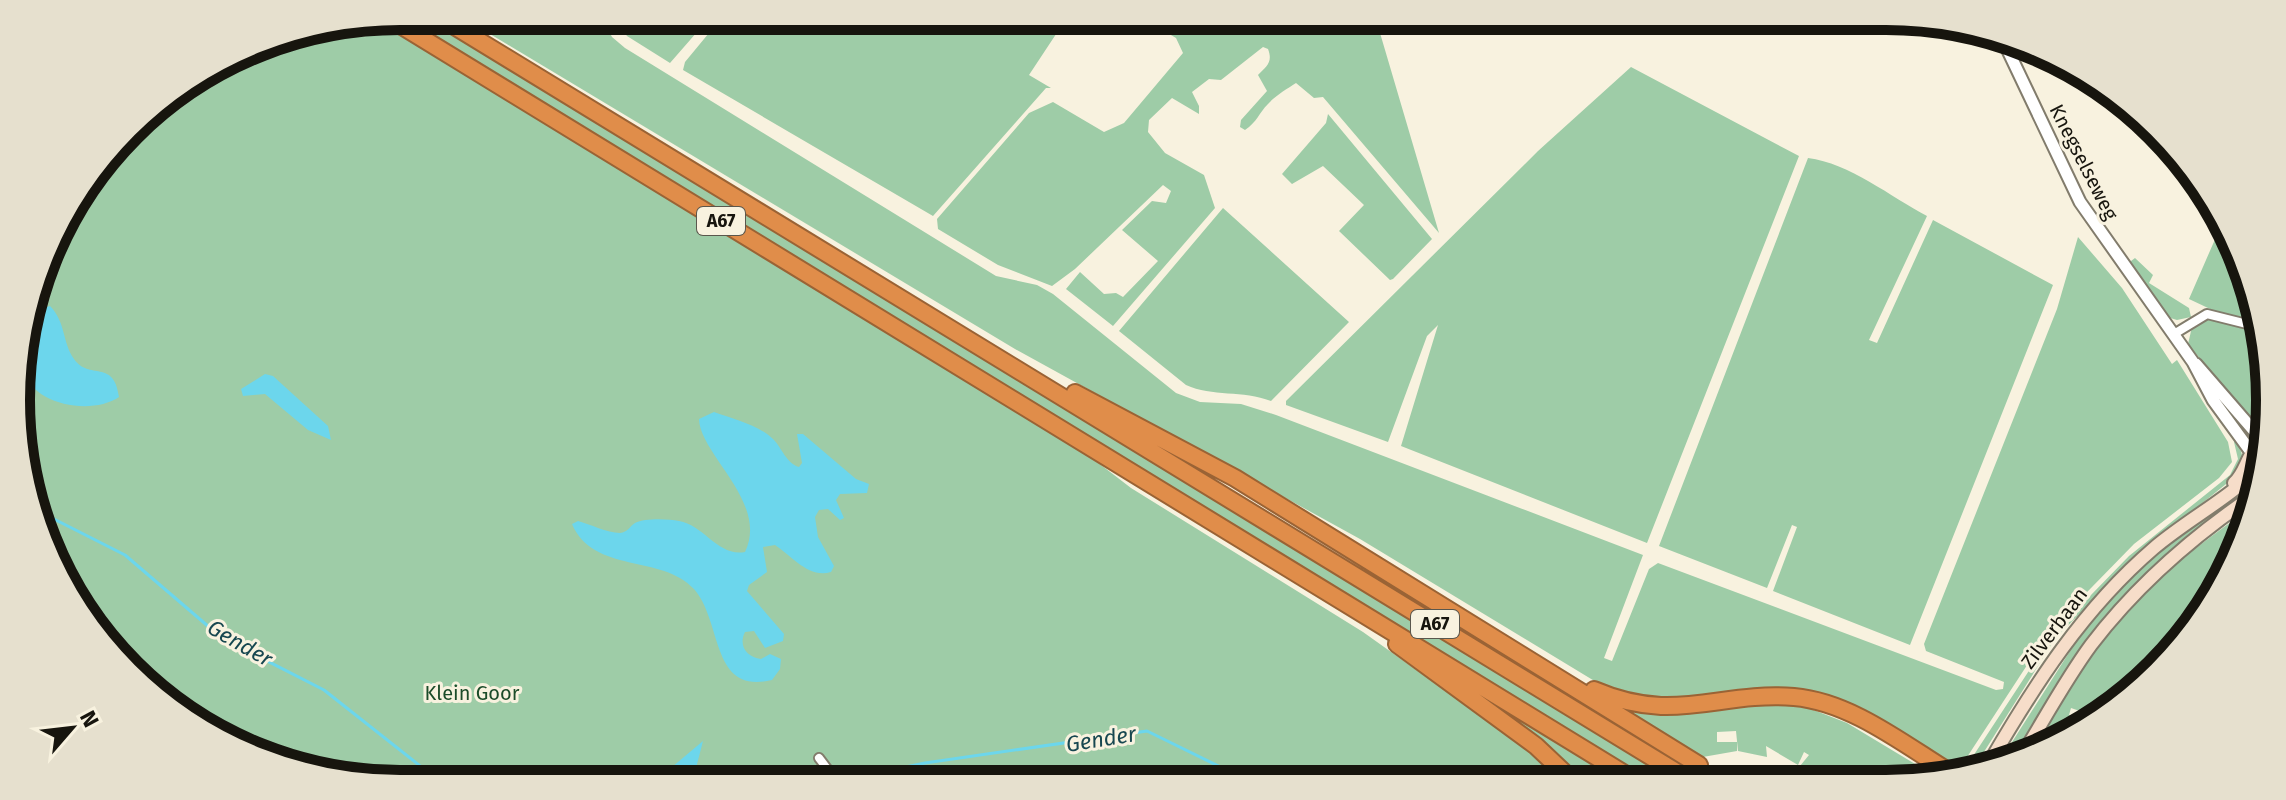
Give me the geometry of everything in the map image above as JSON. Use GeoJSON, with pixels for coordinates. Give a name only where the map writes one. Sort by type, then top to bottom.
{"type":"FeatureCollection","features":[{"type":"Feature","properties":{"kind":"highway","name":"A67"},"geometry":{"type":"LineString","coordinates":[[409,30],[1618,770]]}},
{"type":"Feature","properties":{"kind":"highway","name":"A67"},"geometry":{"type":"LineString","coordinates":[[461,30],[1673,770]]}},
{"type":"Feature","properties":{"kind":"highway","name":"A67"},"geometry":{"type":"LineString","coordinates":[[1015,368],[1076,394],[1235,478],[1699,765]]}},
{"type":"Feature","properties":{"kind":"highway","name":"A67"},"geometry":{"type":"LineString","coordinates":[[1353,607],[1414,658],[1536,746],[1561,770]]}},
{"type":"Feature","properties":{"kind":"highway","name":"A67"},"geometry":{"type":"LineString","coordinates":[[1533,662],[1611,697],[1663,708],[1791,697],[1824,703],[1868,724],[1939,766]]}},
{"type":"Feature","properties":{"kind":"main road","name":"Zilverbaan"},"geometry":{"type":"LineString","coordinates":[[1995,753],[2020,710],[2084,616],[2155,548],[2249,472]]}},
{"type":"Feature","properties":{"kind":"main road","name":"Zilverbaan"},"geometry":{"type":"LineString","coordinates":[[2031,740],[2089,648],[2114,616],[2167,564],[2240,505]]}},
{"type":"Feature","properties":{"kind":"main road","name":"Zilverbaan"},"geometry":{"type":"LineString","coordinates":[[2222,521],[2238,512]]}},
{"type":"Feature","properties":{"kind":"street","name":"Knegselseweg"},"geometry":{"type":"LineString","coordinates":[[2008,51],[2080,202],[2193,362],[2213,400],[2253,445]]}},
{"type":"Feature","properties":{"kind":"street"},"geometry":{"type":"LineString","coordinates":[[2174,334],[2207,314],[2248,324]]}},
{"type":"Feature","properties":{"kind":"street"},"geometry":{"type":"LineString","coordinates":[[819,758],[828,770]]}},
{"type":"Feature","properties":{"kind":"green space","name":"Klein Goor"},"geometry":{"type":"Polygon","coordinates":[[[395,30],[1088,455],[1131,488],[1363,632],[1533,753],[1550,770],[376,769],[328,763],[281,750],[236,732],[194,708],[138,662],[106,625],[92,606],[58,542],[37,472],[31,424],[33,352],[43,304],[58,258],[92,194],[138,138],[175,106],[194,92],[258,58],[347,34],[355,33],[366,38],[357,33],[395,30]]]}},
{"type":"Feature","properties":{"kind":"green space"},"geometry":{"type":"Polygon","coordinates":[[[423,30],[450,30],[1660,770],[1629,770],[423,30]]]}},
{"type":"Feature","properties":{"kind":"green space"},"geometry":{"type":"Polygon","coordinates":[[[483,30],[608,30],[625,48],[996,276],[1037,285],[1053,294],[1176,393],[1200,402],[1241,404],[1276,415],[1643,555],[1604,658],[1612,661],[1649,569],[1658,563],[1996,690],[2003,689],[2004,682],[1926,651],[1924,644],[2057,309],[2078,237],[2122,288],[2172,364],[2177,360],[2228,442],[2232,462],[2219,478],[2134,544],[2050,630],[1964,761],[1943,766],[1842,702],[1665,702],[1606,688],[1360,539],[1015,349],[483,30]]]}},
{"type":"Feature","properties":{"kind":"green space"},"geometry":{"type":"Polygon","coordinates":[[[622,30],[699,30],[670,63],[622,30]]]}},
{"type":"Feature","properties":{"kind":"green space"},"geometry":{"type":"Polygon","coordinates":[[[711,30],[1059,30],[1029,75],[1051,88],[1046,88],[933,216],[683,70],[685,62],[711,30]]]}},
{"type":"Feature","properties":{"kind":"green space"},"geometry":{"type":"Polygon","coordinates":[[[1163,30],[1379,30],[1439,233],[1323,97],[1314,98],[1296,83],[1271,101],[1249,127],[1245,130],[1240,127],[1241,120],[1267,91],[1258,75],[1269,61],[1268,49],[1263,47],[1221,80],[1209,79],[1192,92],[1199,106],[1199,114],[1172,98],[1149,120],[1148,132],[1165,153],[1204,175],[1215,208],[1113,326],[1066,289],[1080,272],[1104,294],[1116,293],[1123,297],[1158,261],[1122,230],[1152,201],[1166,203],[1171,191],[1163,185],[1075,269],[1052,286],[998,265],[938,229],[937,219],[1029,113],[1053,102],[1104,132],[1124,123],[1183,53],[1176,38],[1163,30]]]}},
{"type":"Feature","properties":{"kind":"green space"},"geometry":{"type":"Polygon","coordinates":[[[1631,67],[1799,156],[1647,543],[1401,446],[1438,325],[1427,336],[1388,442],[1286,405],[1286,401],[1538,151],[1631,67]]]}},
{"type":"Feature","properties":{"kind":"green space"},"geometry":{"type":"Polygon","coordinates":[[[1328,114],[1432,239],[1393,279],[1390,280],[1339,231],[1364,205],[1323,166],[1292,184],[1282,174],[1326,123],[1328,114]]]}},
{"type":"Feature","properties":{"kind":"green space"},"geometry":{"type":"Polygon","coordinates":[[[1808,158],[1839,166],[1927,216],[1869,340],[1877,343],[1933,220],[2053,285],[1910,645],[1773,591],[1797,527],[1792,525],[1767,588],[1659,546],[1808,158]]]}},
{"type":"Feature","properties":{"kind":"green space"},"geometry":{"type":"Polygon","coordinates":[[[1223,208],[1349,322],[1271,401],[1186,385],[1119,331],[1223,208]]]}},
{"type":"Feature","properties":{"kind":"green space"},"geometry":{"type":"Polygon","coordinates":[[[2217,234],[2236,281],[2247,321],[2225,316],[2189,299],[2217,234]]]}},
{"type":"Feature","properties":{"kind":"green space"},"geometry":{"type":"Polygon","coordinates":[[[2135,258],[2153,275],[2149,283],[2189,308],[2191,317],[2177,320],[2167,317],[2127,264],[2135,258]]]}},
{"type":"Feature","properties":{"kind":"green space"},"geometry":{"type":"Polygon","coordinates":[[[2204,319],[2249,329],[2255,376],[2255,419],[2251,422],[2188,344],[2192,327],[2204,319]]]}},
{"type":"Feature","properties":{"kind":"green space"},"geometry":{"type":"Polygon","coordinates":[[[2237,439],[2243,458],[2231,480],[2132,560],[2055,639],[1981,757],[1971,760],[2053,634],[2129,556],[2230,475],[2238,459],[2234,442],[2237,439]]]}},
{"type":"Feature","properties":{"kind":"green space"},"geometry":{"type":"Polygon","coordinates":[[[2220,504],[2226,512],[2188,539],[2067,672],[2023,744],[2008,749],[2093,615],[2140,566],[2220,504]]]}},
{"type":"Feature","properties":{"kind":"green space"},"geometry":{"type":"Polygon","coordinates":[[[2236,519],[2218,564],[2194,606],[2164,644],[2111,694],[2084,713],[2071,708],[2069,715],[2075,718],[2039,737],[2106,635],[2150,588],[2236,519]]]}},
{"type":"Feature","properties":{"kind":"green space"},"geometry":{"type":"Polygon","coordinates":[[[1449,676],[1604,770],[1564,770],[1449,676]]]}},
{"type":"Feature","properties":{"kind":"green space"},"geometry":{"type":"Polygon","coordinates":[[[1604,698],[1678,714],[1774,702],[1811,709],[1847,723],[1922,768],[1807,770],[1800,766],[1809,755],[1804,752],[1798,765],[1766,746],[1767,757],[1738,751],[1736,731],[1717,732],[1717,742],[1737,742],[1737,751],[1697,758],[1604,698]]]}},
{"type":"Feature","properties":{"kind":"water"},"geometry":{"type":"Polygon","coordinates":[[[50,306],[55,312],[74,359],[87,369],[112,378],[119,397],[93,406],[63,404],[37,391],[31,384],[42,309],[50,306]]]}},
{"type":"Feature","properties":{"kind":"water"},"geometry":{"type":"Polygon","coordinates":[[[265,374],[273,376],[328,426],[331,440],[308,430],[265,394],[243,396],[241,389],[265,374]]]}},
{"type":"Feature","properties":{"kind":"water"},"geometry":{"type":"Polygon","coordinates":[[[714,412],[767,434],[784,455],[799,467],[802,463],[797,434],[803,434],[856,479],[869,484],[867,493],[840,494],[836,500],[844,518],[840,520],[828,509],[819,510],[815,517],[818,537],[834,566],[831,572],[808,569],[775,545],[763,547],[767,572],[749,585],[747,591],[784,634],[783,641],[765,648],[754,631],[745,632],[743,646],[752,656],[761,659],[770,654],[781,659],[780,669],[772,680],[752,682],[738,677],[728,666],[703,603],[694,589],[680,578],[595,550],[582,540],[572,524],[578,521],[620,533],[645,520],[679,521],[696,528],[727,550],[745,552],[750,533],[748,515],[741,497],[702,433],[699,419],[714,412]]]}},
{"type":"Feature","properties":{"kind":"water"},"geometry":{"type":"Polygon","coordinates":[[[703,741],[696,768],[668,770],[703,741]]]}},
{"type":"Feature","properties":{"kind":"waterway","name":"Gender"},"geometry":{"type":"LineString","coordinates":[[49,517],[125,555],[209,627],[234,644],[324,690],[425,770]]}},
{"type":"Feature","properties":{"kind":"waterway","name":"Gender"},"geometry":{"type":"LineString","coordinates":[[891,770],[1147,731],[1227,770]]}}]}
